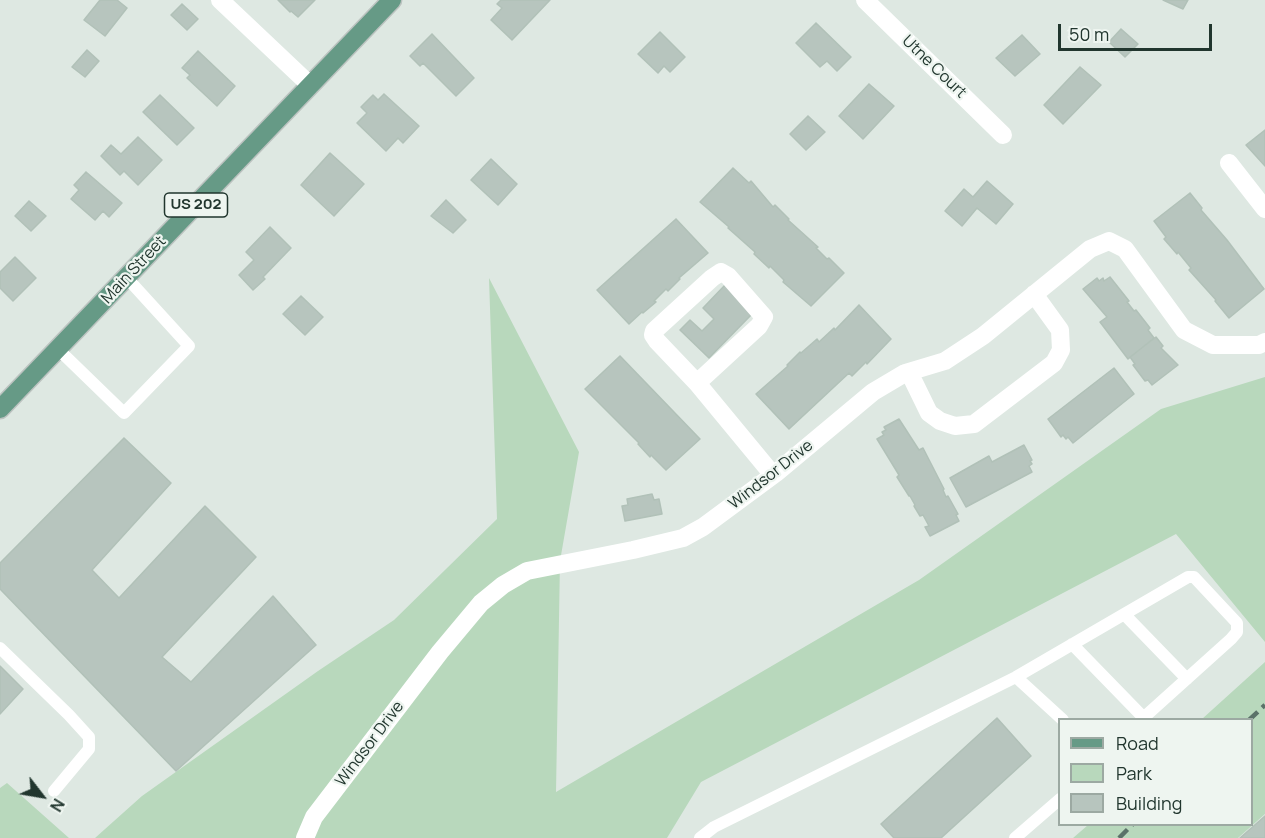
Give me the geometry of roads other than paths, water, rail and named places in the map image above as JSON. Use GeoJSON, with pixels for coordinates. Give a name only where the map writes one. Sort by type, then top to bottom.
{"type":"FeatureCollection","features":[{"type":"Feature","properties":{"kind":"main road","name":"Main Street"},"geometry":{"type":"LineString","coordinates":[[0,409],[392,0]]}},
{"type":"Feature","properties":{"kind":"street"},"geometry":{"type":"LineString","coordinates":[[220,0],[310,86]]}},
{"type":"Feature","properties":{"kind":"street","name":"Utne Court"},"geometry":{"type":"LineString","coordinates":[[865,0],[1003,135]]}},
{"type":"Feature","properties":{"kind":"street"},"geometry":{"type":"LineString","coordinates":[[1229,164],[1265,209]]}},
{"type":"Feature","properties":{"kind":"street","name":"Windsor Drive"},"geometry":{"type":"LineString","coordinates":[[305,838],[314,817],[440,652],[481,603],[503,585],[527,571],[682,538],[703,527],[773,475],[873,392],[909,372],[945,361],[983,336],[1090,249],[1109,241],[1125,249],[1184,330],[1213,345],[1259,345],[1265,342]]}},
{"type":"Feature","properties":{"kind":"street"},"geometry":{"type":"LineString","coordinates":[[698,383],[759,326],[764,317],[728,276],[721,272],[654,331],[653,335],[698,383],[773,475]]}},
{"type":"Feature","properties":{"kind":"street"},"geometry":{"type":"LineString","coordinates":[[909,372],[929,413],[940,421],[955,426],[974,424],[1054,363],[1061,350],[1060,330],[1034,294]]}},
{"type":"Feature","properties":{"kind":"lane"},"geometry":{"type":"LineString","coordinates":[[59,350],[124,413],[189,346],[128,278]]}},
{"type":"Feature","properties":{"kind":"lane"},"geometry":{"type":"LineString","coordinates":[[700,838],[714,827],[1016,677],[1188,578],[1194,577],[1199,581],[1237,623],[1237,632],[1142,718],[1072,645]]}},
{"type":"Feature","properties":{"kind":"lane"},"geometry":{"type":"LineString","coordinates":[[1124,614],[1187,679]]}},
{"type":"Feature","properties":{"kind":"lane"},"geometry":{"type":"LineString","coordinates":[[0,648],[89,737],[89,749],[54,791]]}},
{"type":"Feature","properties":{"kind":"lane"},"geometry":{"type":"LineString","coordinates":[[1016,677],[1061,718]]}},
{"type":"Feature","properties":{"kind":"lane"},"geometry":{"type":"LineString","coordinates":[[1015,838],[1058,800]]}},
{"type":"Feature","properties":{"kind":"railway"},"geometry":{"type":"LineString","coordinates":[[1251,718],[1265,705]]}},
{"type":"Feature","properties":{"kind":"railway"},"geometry":{"type":"LineString","coordinates":[[1119,838],[1131,826]]}}]}
